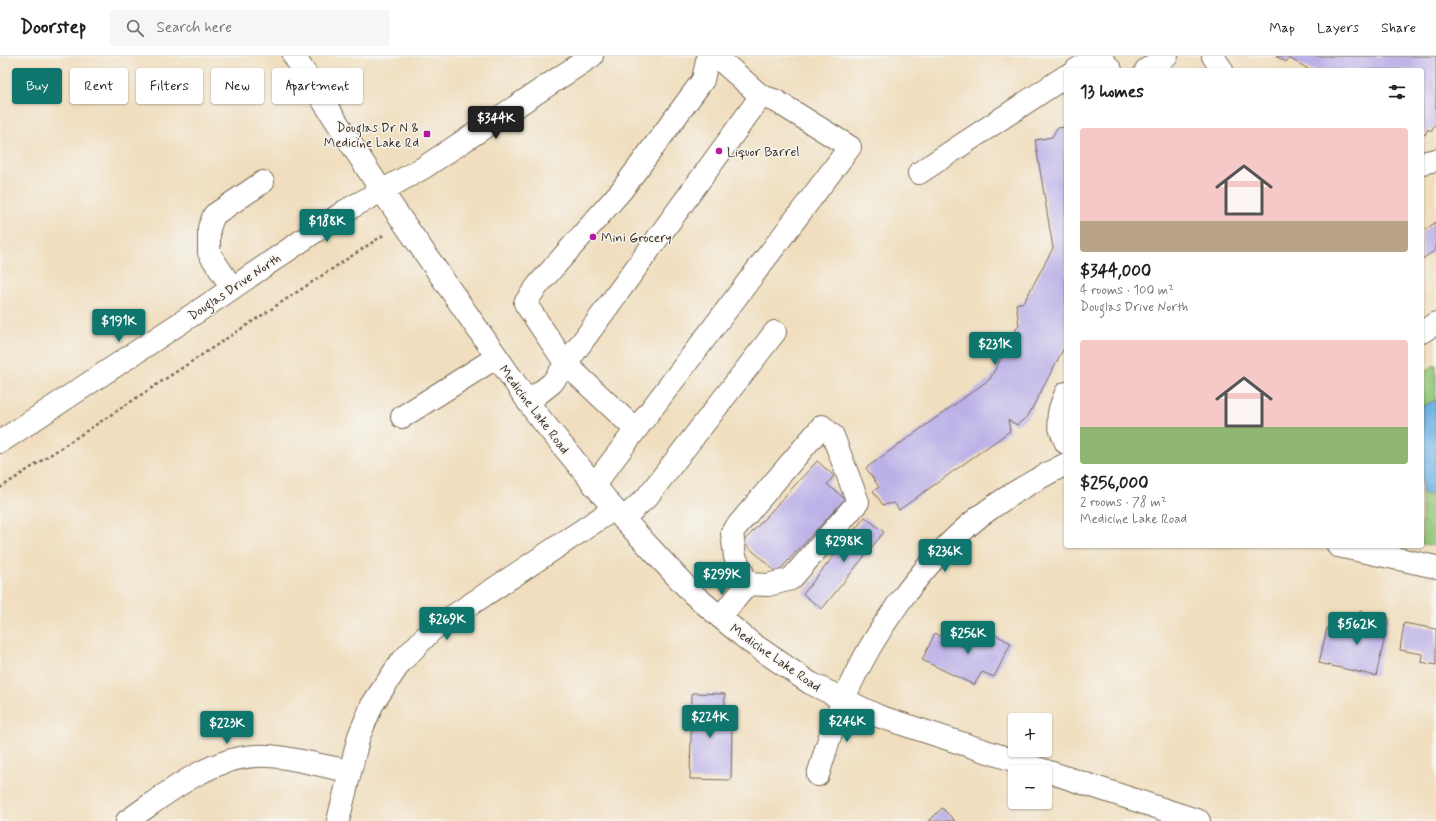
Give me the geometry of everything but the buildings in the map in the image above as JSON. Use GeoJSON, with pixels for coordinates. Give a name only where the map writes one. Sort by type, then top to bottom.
{"type":"FeatureCollection","features":[{"type":"Feature","properties":{"kind":"street","name":"Medicine Lake Road"},"geometry":{"type":"LineString","coordinates":[[294,56],[381,190],[528,402],[618,514],[692,594],[762,650],[810,683],[878,716],[1199,821]]}},
{"type":"Feature","properties":{"kind":"street","name":"Douglas Drive North"},"geometry":{"type":"LineString","coordinates":[[0,442],[339,215],[381,190],[423,168],[592,56]]}},
{"type":"Feature","properties":{"kind":"street"},"geometry":{"type":"LineString","coordinates":[[635,429],[566,364],[525,303],[538,285],[621,191],[690,99],[703,80],[708,56]]}},
{"type":"Feature","properties":{"kind":"street"},"geometry":{"type":"LineString","coordinates":[[594,485],[850,147],[776,101],[761,96],[716,56]]}},
{"type":"Feature","properties":{"kind":"street"},"geometry":{"type":"LineString","coordinates":[[1079,68],[1098,56],[1110,68]]}},
{"type":"Feature","properties":{"kind":"street"},"geometry":{"type":"LineString","coordinates":[[1149,68],[1166,56]]}},
{"type":"Feature","properties":{"kind":"street"},"geometry":{"type":"LineString","coordinates":[[1213,56],[1221,68]]}},
{"type":"Feature","properties":{"kind":"street"},"geometry":{"type":"LineString","coordinates":[[919,173],[1064,77]]}},
{"type":"Feature","properties":{"kind":"street"},"geometry":{"type":"LineString","coordinates":[[528,402],[552,383],[761,96]]}},
{"type":"Feature","properties":{"kind":"street"},"geometry":{"type":"LineString","coordinates":[[1424,163],[1436,160]]}},
{"type":"Feature","properties":{"kind":"street"},"geometry":{"type":"LineString","coordinates":[[232,288],[209,252],[209,228],[214,215],[263,182]]}},
{"type":"Feature","properties":{"kind":"street"},"geometry":{"type":"LineString","coordinates":[[1424,331],[1436,323]]}},
{"type":"Feature","properties":{"kind":"street"},"geometry":{"type":"LineString","coordinates":[[338,821],[358,736],[372,705],[400,663],[432,630],[457,612],[618,514],[647,498],[775,332]]}},
{"type":"Feature","properties":{"kind":"street"},"geometry":{"type":"LineString","coordinates":[[402,417],[497,357]]}},
{"type":"Feature","properties":{"kind":"street"},"geometry":{"type":"LineString","coordinates":[[1064,398],[1059,409],[1057,419],[1064,438]]}},
{"type":"Feature","properties":{"kind":"street"},"geometry":{"type":"LineString","coordinates":[[822,426],[833,436],[858,502],[791,579],[768,585],[748,584],[734,557],[732,532],[822,426]]}},
{"type":"Feature","properties":{"kind":"street"},"geometry":{"type":"LineString","coordinates":[[818,774],[843,700],[892,610],[933,560],[980,516],[1034,480],[1064,465]]}},
{"type":"Feature","properties":{"kind":"street"},"geometry":{"type":"LineString","coordinates":[[1347,548],[1436,567]]}},
{"type":"Feature","properties":{"kind":"street"},"geometry":{"type":"LineString","coordinates":[[720,617],[748,584]]}},
{"type":"Feature","properties":{"kind":"street"},"geometry":{"type":"LineString","coordinates":[[127,821],[178,786],[204,772],[254,756],[277,758],[349,771]]}},
{"type":"Feature","properties":{"kind":"path"},"geometry":{"type":"LineString","coordinates":[[0,488],[385,234]]}},
{"type":"Feature","properties":{"kind":"green space"},"geometry":{"type":"Polygon","coordinates":[[[1436,364],[1436,546],[1424,544],[1424,372],[1436,364]]]}},
{"type":"Feature","properties":{"kind":"water"},"geometry":{"type":"Polygon","coordinates":[[[1436,400],[1436,496],[1424,493],[1424,406],[1436,400]]]}},
{"type":"Feature","properties":{"kind":"place","name":"Douglas Dr N & Medicine Lake Rd"},"geometry":{"type":"Point","coordinates":[427,134]}},
{"type":"Feature","properties":{"kind":"place","name":"Liquor Barrel"},"geometry":{"type":"Point","coordinates":[719,151]}},
{"type":"Feature","properties":{"kind":"place","name":"Mini Grocery"},"geometry":{"type":"Point","coordinates":[593,237]}}]}
